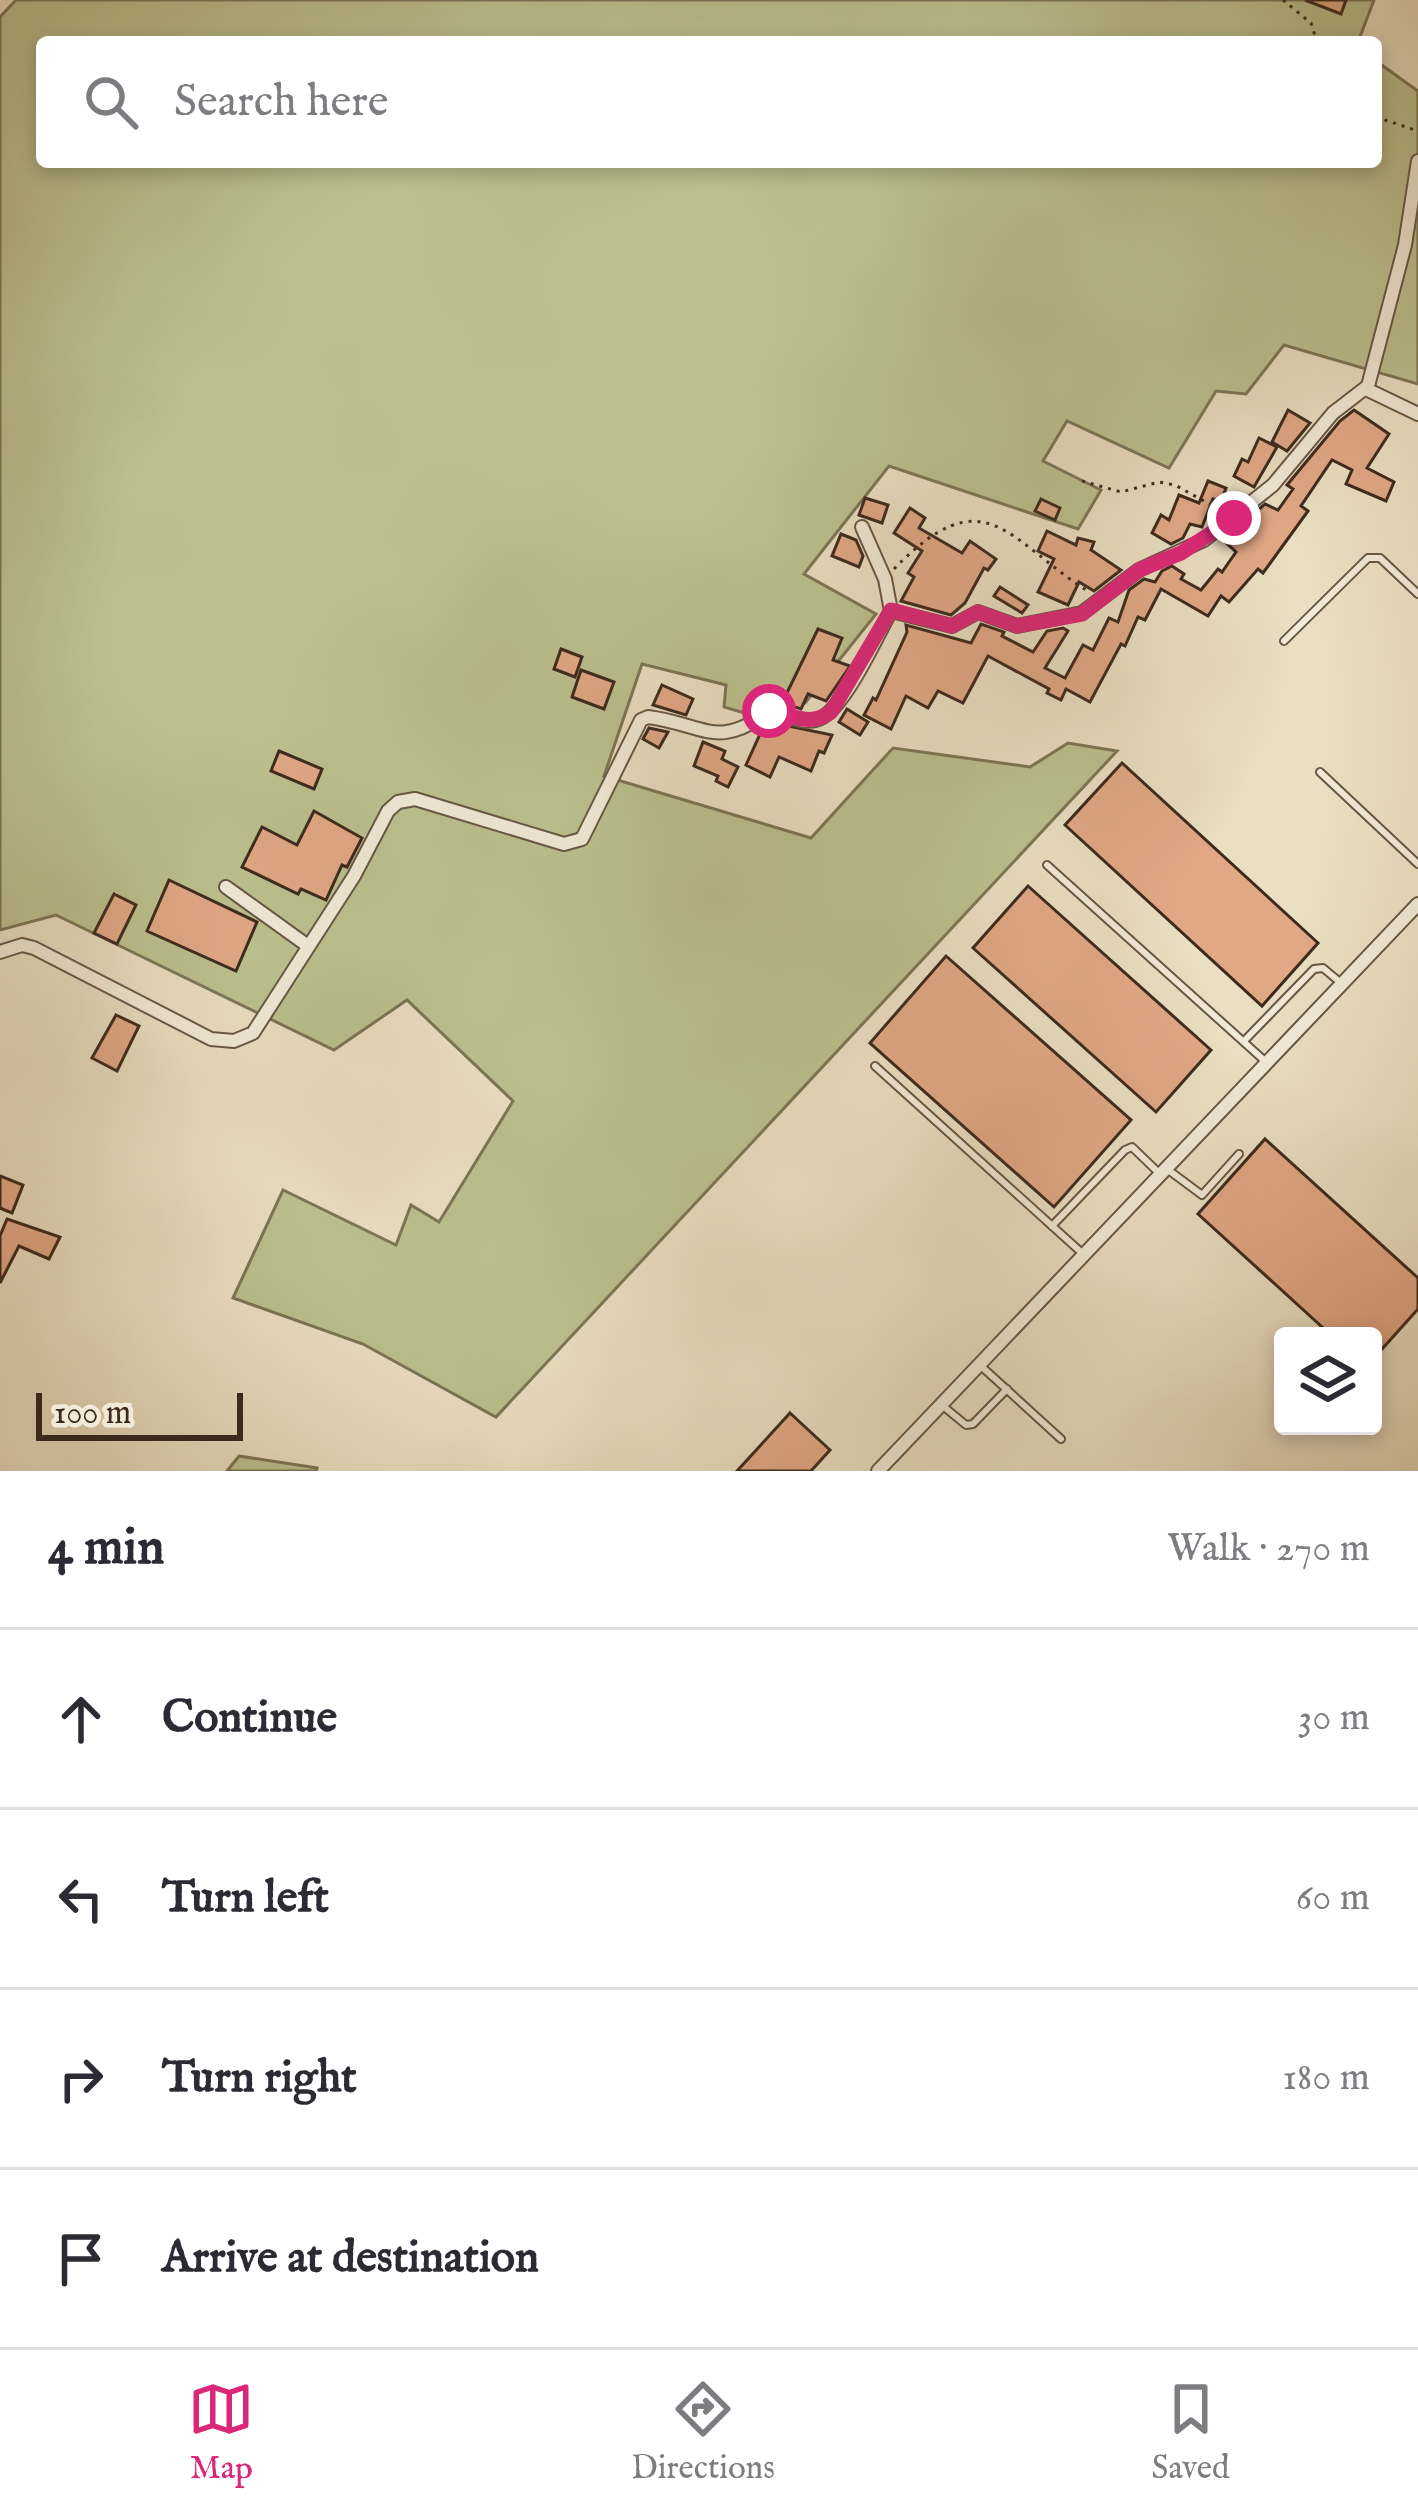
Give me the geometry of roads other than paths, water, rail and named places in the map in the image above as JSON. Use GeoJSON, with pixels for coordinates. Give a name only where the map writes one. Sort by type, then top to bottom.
{"type":"FeatureCollection","features":[{"type":"Feature","properties":{"kind":"street"},"geometry":{"type":"LineString","coordinates":[[891,610],[952,626],[978,612],[1029,626],[1082,614],[1139,570],[1181,553],[1234,518],[1273,485],[1333,413],[1366,388],[1405,245],[1418,161]]}},
{"type":"Feature","properties":{"kind":"street"},"geometry":{"type":"LineString","coordinates":[[1366,388],[1418,414]]}},
{"type":"Feature","properties":{"kind":"street"},"geometry":{"type":"LineString","coordinates":[[0,952],[22,945],[34,949],[211,1039],[234,1041],[254,1033],[388,811],[398,802],[415,799],[564,844],[576,843],[641,721],[656,718],[706,732],[742,732],[769,711],[801,721],[820,719],[841,699],[891,610],[885,579],[862,527]]}},
{"type":"Feature","properties":{"kind":"street"},"geometry":{"type":"LineString","coordinates":[[226,886],[308,946]]}},
{"type":"Feature","properties":{"kind":"street"},"geometry":{"type":"LineString","coordinates":[[878,1471],[1418,904]]}},
{"type":"Feature","properties":{"kind":"lane"},"geometry":{"type":"LineString","coordinates":[[1284,641],[1368,558],[1380,558],[1418,594]]}},
{"type":"Feature","properties":{"kind":"lane"},"geometry":{"type":"LineString","coordinates":[[1320,772],[1418,864]]}},
{"type":"Feature","properties":{"kind":"lane"},"geometry":{"type":"LineString","coordinates":[[1047,865],[1266,1062]]}},
{"type":"Feature","properties":{"kind":"lane"},"geometry":{"type":"LineString","coordinates":[[1245,1040],[1314,969],[1324,968],[1341,983]]}},
{"type":"Feature","properties":{"kind":"lane"},"geometry":{"type":"LineString","coordinates":[[875,1066],[1083,1255]]}},
{"type":"Feature","properties":{"kind":"lane"},"geometry":{"type":"LineString","coordinates":[[1052,1226],[1124,1150],[1132,1147],[1202,1195],[1239,1154]]}},
{"type":"Feature","properties":{"kind":"lane"},"geometry":{"type":"LineString","coordinates":[[980,1364],[1061,1439]]}},
{"type":"Feature","properties":{"kind":"lane"},"geometry":{"type":"LineString","coordinates":[[941,1405],[967,1426],[1007,1389]]}}]}
